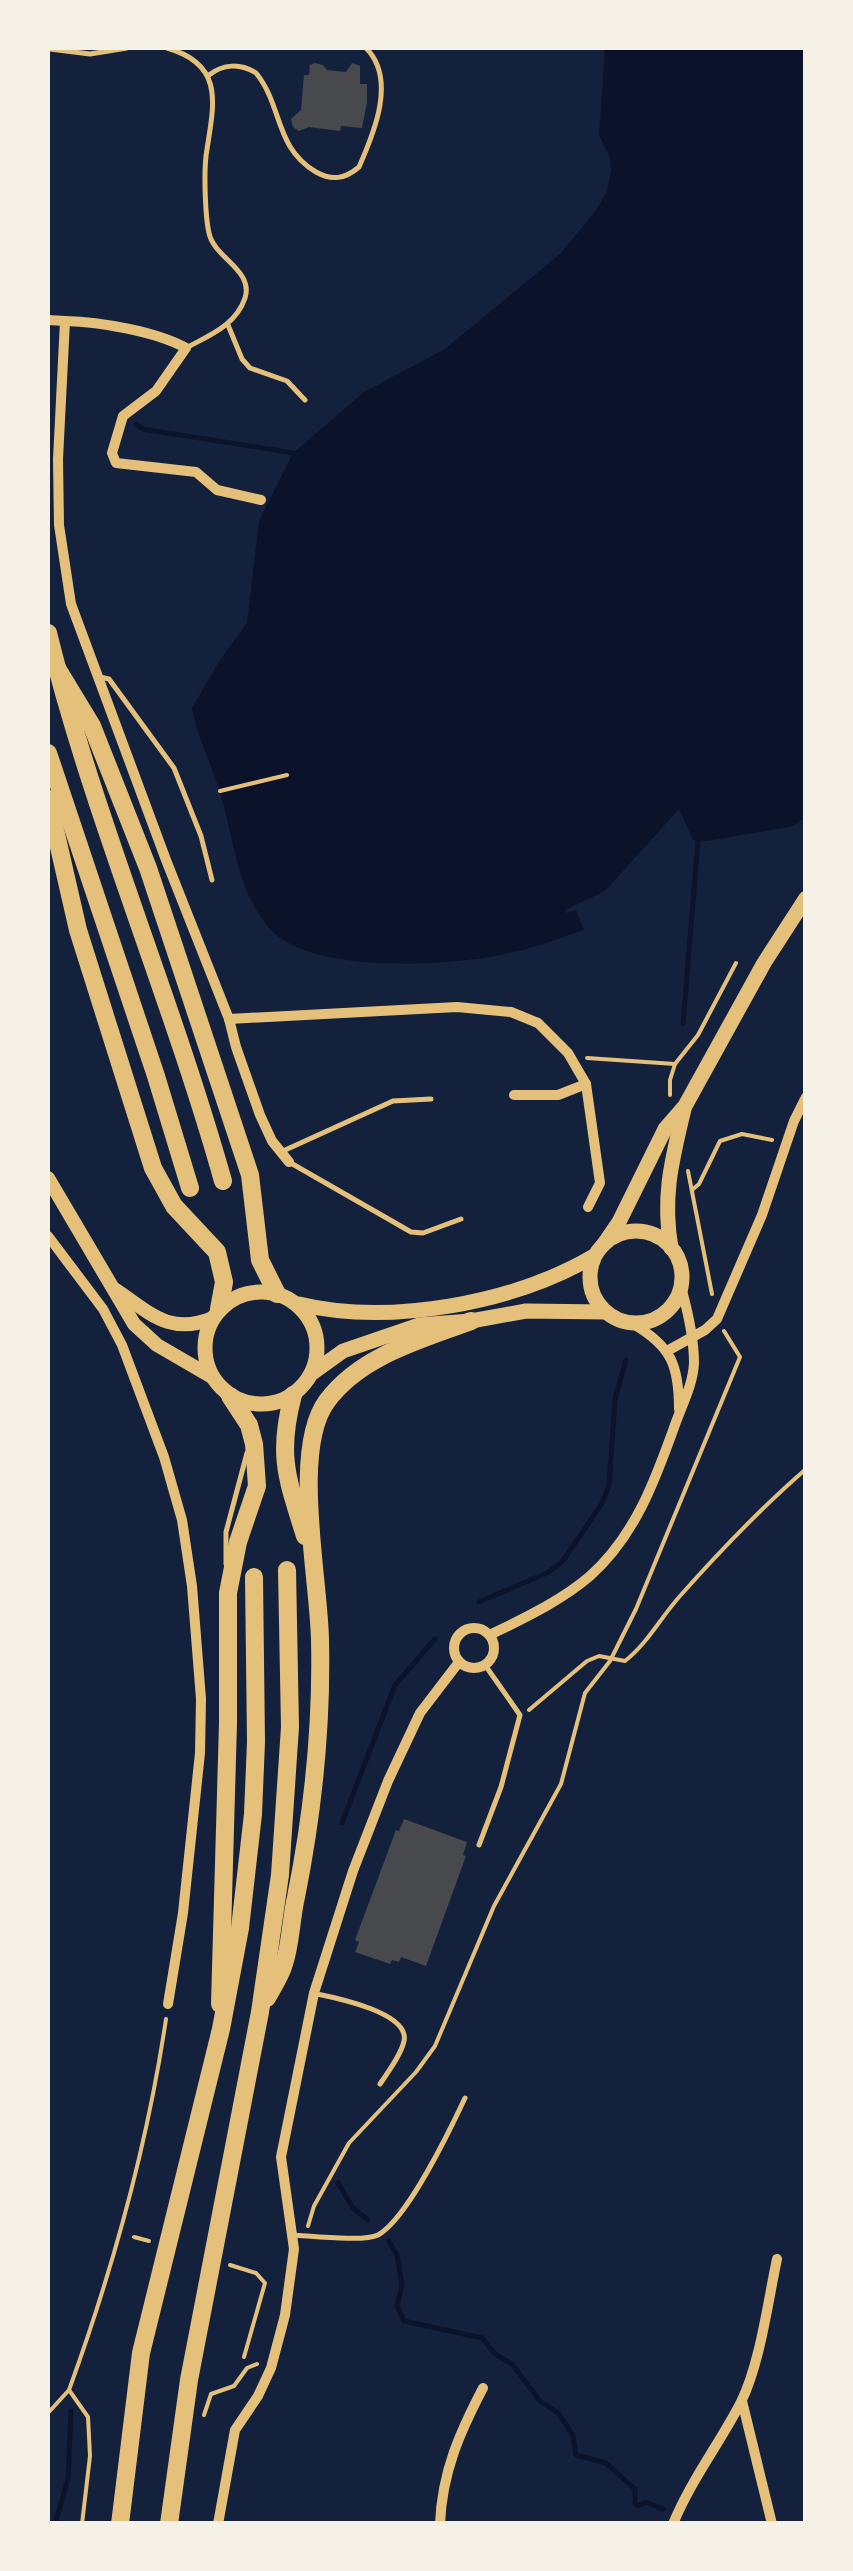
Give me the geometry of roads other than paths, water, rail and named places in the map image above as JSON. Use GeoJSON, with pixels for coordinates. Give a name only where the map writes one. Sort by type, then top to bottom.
{"type":"FeatureCollection","features":[{"type":"Feature","properties":{"kind":"highway"},"geometry":{"type":"LineString","coordinates":[[48,632],[88,775],[223,1181]]}},
{"type":"Feature","properties":{"kind":"highway"},"geometry":{"type":"LineString","coordinates":[[56,665],[92,726],[148,868],[250,1175],[260,1260],[276,1294]]}},
{"type":"Feature","properties":{"kind":"highway"},"geometry":{"type":"LineString","coordinates":[[48,754],[190,1188]]}},
{"type":"Feature","properties":{"kind":"highway"},"geometry":{"type":"LineString","coordinates":[[48,800],[78,930],[152,1168],[174,1206],[218,1252],[224,1282],[216,1314]]}},
{"type":"Feature","properties":{"kind":"highway"},"geometry":{"type":"LineString","coordinates":[[260,2012],[284,1964],[313,1799],[320,1678],[308,1458],[314,1427],[324,1404],[357,1371],[387,1354],[470,1322]]}},
{"type":"Feature","properties":{"kind":"highway"},"geometry":{"type":"LineString","coordinates":[[293,1394],[283,1434],[283,1452],[316,1570]]}},
{"type":"Feature","properties":{"kind":"highway"},"geometry":{"type":"LineString","coordinates":[[222,2029],[219,1973],[228,1723],[228,1593],[238,1542],[258,1486],[248,1425],[230,1396]]}},
{"type":"Feature","properties":{"kind":"highway"},"geometry":{"type":"LineString","coordinates":[[169,2524],[204,2301],[260,2012],[280,1875],[290,1727],[286,1570]]}},
{"type":"Feature","properties":{"kind":"highway"},"geometry":{"type":"LineString","coordinates":[[120,2524],[140,2353],[222,2029],[240,1928],[252,1814],[254,1578]]}},
{"type":"Feature","properties":{"kind":"main road"},"geometry":{"type":"LineString","coordinates":[[605,1312],[590,1286],[590,1270],[599,1250],[619,1222],[678,1105],[806,898]]}},
{"type":"Feature","properties":{"kind":"main road"},"geometry":{"type":"LineString","coordinates":[[48,1178],[123,1308],[147,1337],[212,1376],[230,1396],[255,1404],[281,1401],[343,1352],[380,1336],[419,1326],[470,1322],[526,1311],[605,1312],[633,1324],[664,1314],[677,1298],[682,1273],[671,1248],[665,1215],[678,1105]]}},
{"type":"Feature","properties":{"kind":"main road"},"geometry":{"type":"LineString","coordinates":[[114,1290],[143,1310],[178,1326],[194,1326],[246,1294],[276,1294],[296,1304],[351,1313],[433,1307],[527,1288],[563,1274],[617,1235],[632,1231],[647,1232],[671,1248]]}},
{"type":"Feature","properties":{"kind":"main road"},"geometry":{"type":"LineString","coordinates":[[296,1304],[312,1323],[316,1336],[312,1374]]}},
{"type":"Feature","properties":{"kind":"main road"},"geometry":{"type":"LineString","coordinates":[[212,1376],[204,1352],[216,1314]]}},
{"type":"Feature","properties":{"kind":"street"},"geometry":{"type":"LineString","coordinates":[[48,320],[90,322],[186,348],[156,391],[123,416],[112,453],[116,463],[196,472],[217,490],[261,500]]}},
{"type":"Feature","properties":{"kind":"street"},"geometry":{"type":"LineString","coordinates":[[65,321],[58,459],[60,540],[71,604],[229,1018],[260,1116],[284,1157]]}},
{"type":"Feature","properties":{"kind":"street"},"geometry":{"type":"LineString","coordinates":[[229,1018],[483,1008],[511,1012],[538,1023],[568,1053],[586,1084],[600,1184],[588,1206]]}},
{"type":"Feature","properties":{"kind":"street"},"geometry":{"type":"LineString","coordinates":[[514,1095],[558,1095],[586,1084]]}},
{"type":"Feature","properties":{"kind":"street"},"geometry":{"type":"LineString","coordinates":[[668,1351],[717,1319],[806,1097]]}},
{"type":"Feature","properties":{"kind":"street"},"geometry":{"type":"LineString","coordinates":[[48,1236],[102,1309],[122,1345],[164,1457],[182,1520],[202,1699],[184,1912],[168,2004]]}},
{"type":"Feature","properties":{"kind":"street"},"geometry":{"type":"LineString","coordinates":[[490,1635],[588,1578],[608,1557],[646,1500],[692,1382],[692,1338],[681,1287]]}},
{"type":"Feature","properties":{"kind":"street"},"geometry":{"type":"LineString","coordinates":[[633,1324],[668,1351],[678,1382],[679,1415]]}},
{"type":"Feature","properties":{"kind":"street"},"geometry":{"type":"LineString","coordinates":[[478,1628],[490,1635],[494,1652],[484,1665],[472,1668],[459,1662],[454,1642],[462,1631],[478,1628]]}},
{"type":"Feature","properties":{"kind":"street"},"geometry":{"type":"LineString","coordinates":[[218,2524],[235,2430],[258,2396],[285,2315],[293,2235],[281,2157],[314,1993],[352,1871],[388,1781],[420,1713],[459,1662]]}},
{"type":"Feature","properties":{"kind":"street"},"geometry":{"type":"LineString","coordinates":[[673,2524],[700,2467],[742,2401],[777,2259]]}},
{"type":"Feature","properties":{"kind":"street"},"geometry":{"type":"LineString","coordinates":[[440,2524],[452,2452],[484,2388]]}},
{"type":"Feature","properties":{"kind":"street"},"geometry":{"type":"LineString","coordinates":[[742,2401],[772,2524]]}},
{"type":"Feature","properties":{"kind":"lane"},"geometry":{"type":"LineString","coordinates":[[50,49],[90,54],[128,48]]}},
{"type":"Feature","properties":{"kind":"lane"},"geometry":{"type":"LineString","coordinates":[[167,48],[190,57],[209,76],[214,105],[204,173],[209,234],[215,248],[243,277],[247,288],[245,299],[228,325],[186,348]]}},
{"type":"Feature","properties":{"kind":"lane"},"geometry":{"type":"LineString","coordinates":[[209,76],[239,65],[256,72],[294,154],[327,178],[341,178],[352,174],[361,162],[378,109],[382,79],[376,59],[366,48]]}},
{"type":"Feature","properties":{"kind":"lane"},"geometry":{"type":"LineString","coordinates":[[228,325],[242,359],[250,368],[287,381],[306,400]]}},
{"type":"Feature","properties":{"kind":"lane"},"geometry":{"type":"LineString","coordinates":[[97,676],[110,679],[174,768],[201,836],[212,880]]}},
{"type":"Feature","properties":{"kind":"lane"},"geometry":{"type":"LineString","coordinates":[[284,1157],[392,1101],[431,1099]]}},
{"type":"Feature","properties":{"kind":"lane"},"geometry":{"type":"LineString","coordinates":[[284,1157],[411,1232],[461,1220]]}},
{"type":"Feature","properties":{"kind":"lane"},"geometry":{"type":"LineString","coordinates":[[479,1845],[520,1715],[484,1665]]}},
{"type":"Feature","properties":{"kind":"lane"},"geometry":{"type":"LineString","coordinates":[[314,1993],[374,2010],[398,2022],[404,2030],[404,2041],[380,2084]]}},
{"type":"Feature","properties":{"kind":"lane"},"geometry":{"type":"LineString","coordinates":[[293,2235],[361,2240],[379,2234],[412,2194],[465,2098]]}},
{"type":"Feature","properties":{"kind":"water"},"geometry":{"type":"Polygon","coordinates":[[[605,48],[805,48],[806,816],[794,826],[707,841],[693,840],[679,809],[605,891],[565,910],[576,910],[584,930],[535,947],[462,961],[427,963],[391,964],[321,955],[293,945],[272,931],[251,899],[192,708],[247,623],[259,521],[293,453],[364,392],[445,349],[561,253],[596,210],[607,191],[611,171],[610,158],[599,135],[605,48]]]}},
{"type":"Feature","properties":{"kind":"waterway"},"geometry":{"type":"LineString","coordinates":[[136,424],[143,429],[293,453]]}},
{"type":"Feature","properties":{"kind":"waterway"},"geometry":{"type":"LineString","coordinates":[[683,1024],[698,840]]}},
{"type":"Feature","properties":{"kind":"waterway"},"geometry":{"type":"LineString","coordinates":[[479,1602],[547,1573],[562,1562],[601,1505],[609,1486],[615,1399],[626,1360]]}},
{"type":"Feature","properties":{"kind":"waterway"},"geometry":{"type":"LineString","coordinates":[[342,1823],[395,1685],[435,1639]]}},
{"type":"Feature","properties":{"kind":"waterway"},"geometry":{"type":"LineString","coordinates":[[338,2183],[353,2208],[368,2220]]}},
{"type":"Feature","properties":{"kind":"waterway"},"geometry":{"type":"LineString","coordinates":[[389,2241],[397,2255],[402,2285],[397,2306],[404,2321],[482,2338],[495,2354],[512,2364],[540,2401],[558,2413],[573,2435],[576,2455],[606,2463],[635,2489],[638,2506],[646,2502],[663,2509]]}},
{"type":"Feature","properties":{"kind":"waterway"},"geometry":{"type":"LineString","coordinates":[[55,2524],[68,2479],[71,2411]]}}]}
